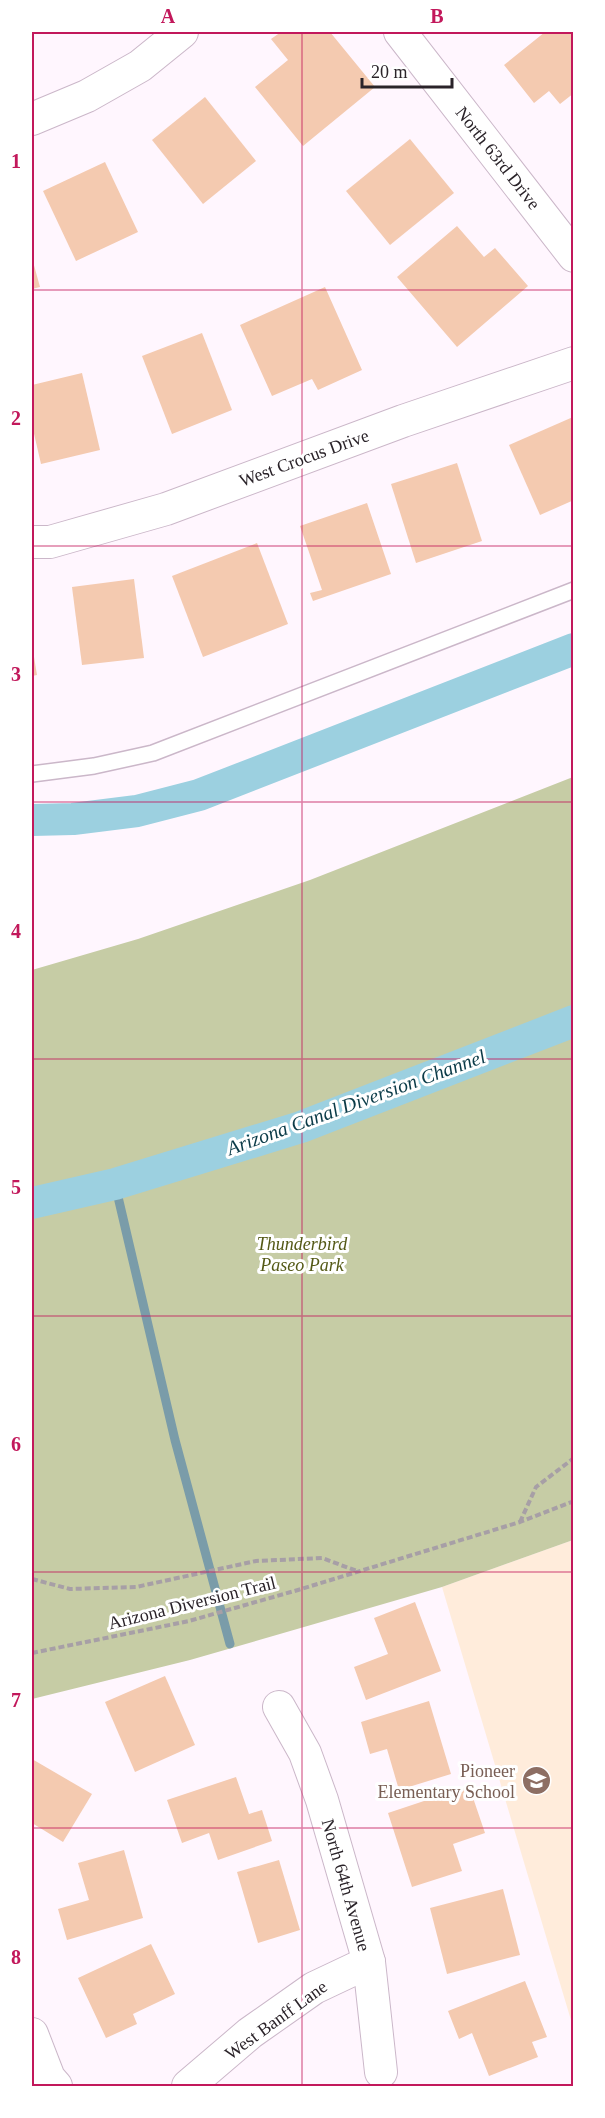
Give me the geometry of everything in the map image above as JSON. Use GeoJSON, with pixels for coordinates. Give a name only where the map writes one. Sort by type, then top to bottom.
{"type":"FeatureCollection","features":[{"type":"Feature","properties":{"kind":"street"},"geometry":{"type":"LineString","coordinates":[[32,120],[87,96],[140,66],[182,32]]}},
{"type":"Feature","properties":{"kind":"street","name":"North 63rd Drive"},"geometry":{"type":"LineString","coordinates":[[400,32],[573,256]]}},
{"type":"Feature","properties":{"kind":"street","name":"West Crocus Drive"},"geometry":{"type":"LineString","coordinates":[[32,542],[50,542],[166,509],[403,421],[573,363]]}},
{"type":"Feature","properties":{"kind":"street","name":"North 64th Avenue"},"geometry":{"type":"LineString","coordinates":[[279,1707],[305,1753],[319,1790],[369,1962],[381,2072]]}},
{"type":"Feature","properties":{"kind":"street","name":"West Banff Lane"},"geometry":{"type":"LineString","coordinates":[[189,2086],[250,2033],[314,1988],[369,1962]]}},
{"type":"Feature","properties":{"kind":"street"},"geometry":{"type":"LineString","coordinates":[[32,2034],[49,2078],[56,2086]]}},
{"type":"Feature","properties":{"kind":"lane"},"geometry":{"type":"LineString","coordinates":[[32,774],[94,766],[153,753],[573,590]]}},
{"type":"Feature","properties":{"kind":"path"},"geometry":{"type":"LineString","coordinates":[[520,1522],[536,1487],[573,1458]]}},
{"type":"Feature","properties":{"kind":"path","name":"Arizona Diversion Trail"},"geometry":{"type":"LineString","coordinates":[[32,1653],[189,1621],[520,1522],[573,1501]]}},
{"type":"Feature","properties":{"kind":"path","name":"Arizona Diversion Trail"},"geometry":{"type":"LineString","coordinates":[[32,1579],[70,1589],[136,1587],[256,1561],[322,1558],[358,1571]]}},
{"type":"Feature","properties":{"kind":"shaded area","name":"Pioneer Elementary School"},"geometry":{"type":"Polygon","coordinates":[[[573,1540],[573,2027],[442,1587],[573,1540]]]}},
{"type":"Feature","properties":{"kind":"green space","name":"Thunderbird Paseo Park"},"geometry":{"type":"Polygon","coordinates":[[[573,777],[573,1540],[442,1587],[190,1660],[32,1699],[32,970],[138,939],[310,880],[573,777]]]}},
{"type":"Feature","properties":{"kind":"building"},"geometry":{"type":"Polygon","coordinates":[[[281,32],[330,32],[375,87],[303,146],[255,87],[288,60],[271,39],[281,32]]]}},
{"type":"Feature","properties":{"kind":"building"},"geometry":{"type":"Polygon","coordinates":[[[545,32],[574,32],[574,93],[560,104],[549,91],[534,103],[504,65],[545,32]]]}},
{"type":"Feature","properties":{"kind":"building"},"geometry":{"type":"Polygon","coordinates":[[[205,97],[256,161],[203,204],[152,140],[205,97]]]}},
{"type":"Feature","properties":{"kind":"building"},"geometry":{"type":"Polygon","coordinates":[[[410,139],[454,193],[390,245],[346,191],[410,139]]]}},
{"type":"Feature","properties":{"kind":"building"},"geometry":{"type":"Polygon","coordinates":[[[105,162],[138,232],[76,261],[43,191],[105,162]]]}},
{"type":"Feature","properties":{"kind":"building"},"geometry":{"type":"Polygon","coordinates":[[[457,226],[484,257],[495,248],[528,286],[457,347],[397,277],[457,226]]]}},
{"type":"Feature","properties":{"kind":"building"},"geometry":{"type":"Polygon","coordinates":[[[32,258],[40,287],[32,289],[32,258]]]}},
{"type":"Feature","properties":{"kind":"building"},"geometry":{"type":"Polygon","coordinates":[[[325,287],[362,370],[318,390],[312,379],[272,396],[240,325],[325,287]]]}},
{"type":"Feature","properties":{"kind":"building"},"geometry":{"type":"Polygon","coordinates":[[[202,333],[232,410],[172,434],[142,356],[202,333]]]}},
{"type":"Feature","properties":{"kind":"building"},"geometry":{"type":"Polygon","coordinates":[[[82,373],[100,450],[41,464],[32,425],[32,385],[82,373]]]}},
{"type":"Feature","properties":{"kind":"building"},"geometry":{"type":"Polygon","coordinates":[[[573,417],[574,500],[540,515],[509,445],[573,417]]]}},
{"type":"Feature","properties":{"kind":"building"},"geometry":{"type":"Polygon","coordinates":[[[457,463],[482,541],[416,563],[391,484],[457,463]]]}},
{"type":"Feature","properties":{"kind":"building"},"geometry":{"type":"Polygon","coordinates":[[[367,503],[391,574],[313,601],[310,593],[322,590],[300,526],[367,503]]]}},
{"type":"Feature","properties":{"kind":"building"},"geometry":{"type":"Polygon","coordinates":[[[257,543],[288,624],[203,657],[172,576],[257,543]]]}},
{"type":"Feature","properties":{"kind":"building"},"geometry":{"type":"Polygon","coordinates":[[[134,579],[144,658],[82,665],[72,587],[134,579]]]}},
{"type":"Feature","properties":{"kind":"building"},"geometry":{"type":"Polygon","coordinates":[[[32,645],[37,675],[32,676],[32,645]]]}},
{"type":"Feature","properties":{"kind":"building"},"geometry":{"type":"Polygon","coordinates":[[[415,1602],[441,1671],[366,1700],[354,1667],[388,1654],[374,1618],[415,1602]]]}},
{"type":"Feature","properties":{"kind":"building"},"geometry":{"type":"Polygon","coordinates":[[[165,1676],[195,1745],[135,1772],[105,1702],[165,1676]]]}},
{"type":"Feature","properties":{"kind":"building"},"geometry":{"type":"Polygon","coordinates":[[[429,1701],[451,1774],[399,1790],[387,1749],[370,1754],[361,1722],[429,1701]]]}},
{"type":"Feature","properties":{"kind":"building"},"geometry":{"type":"Polygon","coordinates":[[[32,1759],[92,1794],[63,1842],[32,1823],[32,1759]]]}},
{"type":"Feature","properties":{"kind":"building"},"geometry":{"type":"Polygon","coordinates":[[[236,1777],[249,1814],[262,1810],[272,1841],[218,1860],[209,1833],[182,1843],[167,1800],[236,1777]]]}},
{"type":"Feature","properties":{"kind":"building"},"geometry":{"type":"Polygon","coordinates":[[[469,1786],[485,1833],[453,1844],[462,1871],[412,1887],[388,1813],[469,1786]]]}},
{"type":"Feature","properties":{"kind":"building"},"geometry":{"type":"Polygon","coordinates":[[[124,1850],[143,1918],[67,1940],[58,1909],[89,1900],[78,1863],[124,1850]]]}},
{"type":"Feature","properties":{"kind":"building"},"geometry":{"type":"Polygon","coordinates":[[[279,1860],[300,1930],[258,1943],[237,1872],[279,1860]]]}},
{"type":"Feature","properties":{"kind":"building"},"geometry":{"type":"Polygon","coordinates":[[[503,1889],[520,1955],[447,1974],[430,1908],[503,1889]]]}},
{"type":"Feature","properties":{"kind":"building"},"geometry":{"type":"Polygon","coordinates":[[[151,1944],[175,1994],[133,2014],[137,2024],[106,2038],[78,1978],[151,1944]]]}},
{"type":"Feature","properties":{"kind":"building"},"geometry":{"type":"Polygon","coordinates":[[[525,1981],[547,2037],[532,2042],[538,2057],[489,2076],[472,2033],[459,2039],[448,2011],[525,1981]]]}},
{"type":"Feature","properties":{"kind":"waterway"},"geometry":{"type":"LineString","coordinates":[[32,820],[73,819],[137,811],[199,795],[574,649]]}},
{"type":"Feature","properties":{"kind":"waterway","name":"Arizona Canal Diversion Channel"},"geometry":{"type":"LineString","coordinates":[[32,1203],[115,1184],[301,1127],[574,1021]]}},
{"type":"Feature","properties":{"kind":"waterway"},"geometry":{"type":"LineString","coordinates":[[115,1184],[175,1440],[230,1644]]}},
{"type":"Feature","properties":{"kind":"place","name":"Pioneer Elementary School"},"geometry":{"type":"Point","coordinates":[536,1781]}}]}
